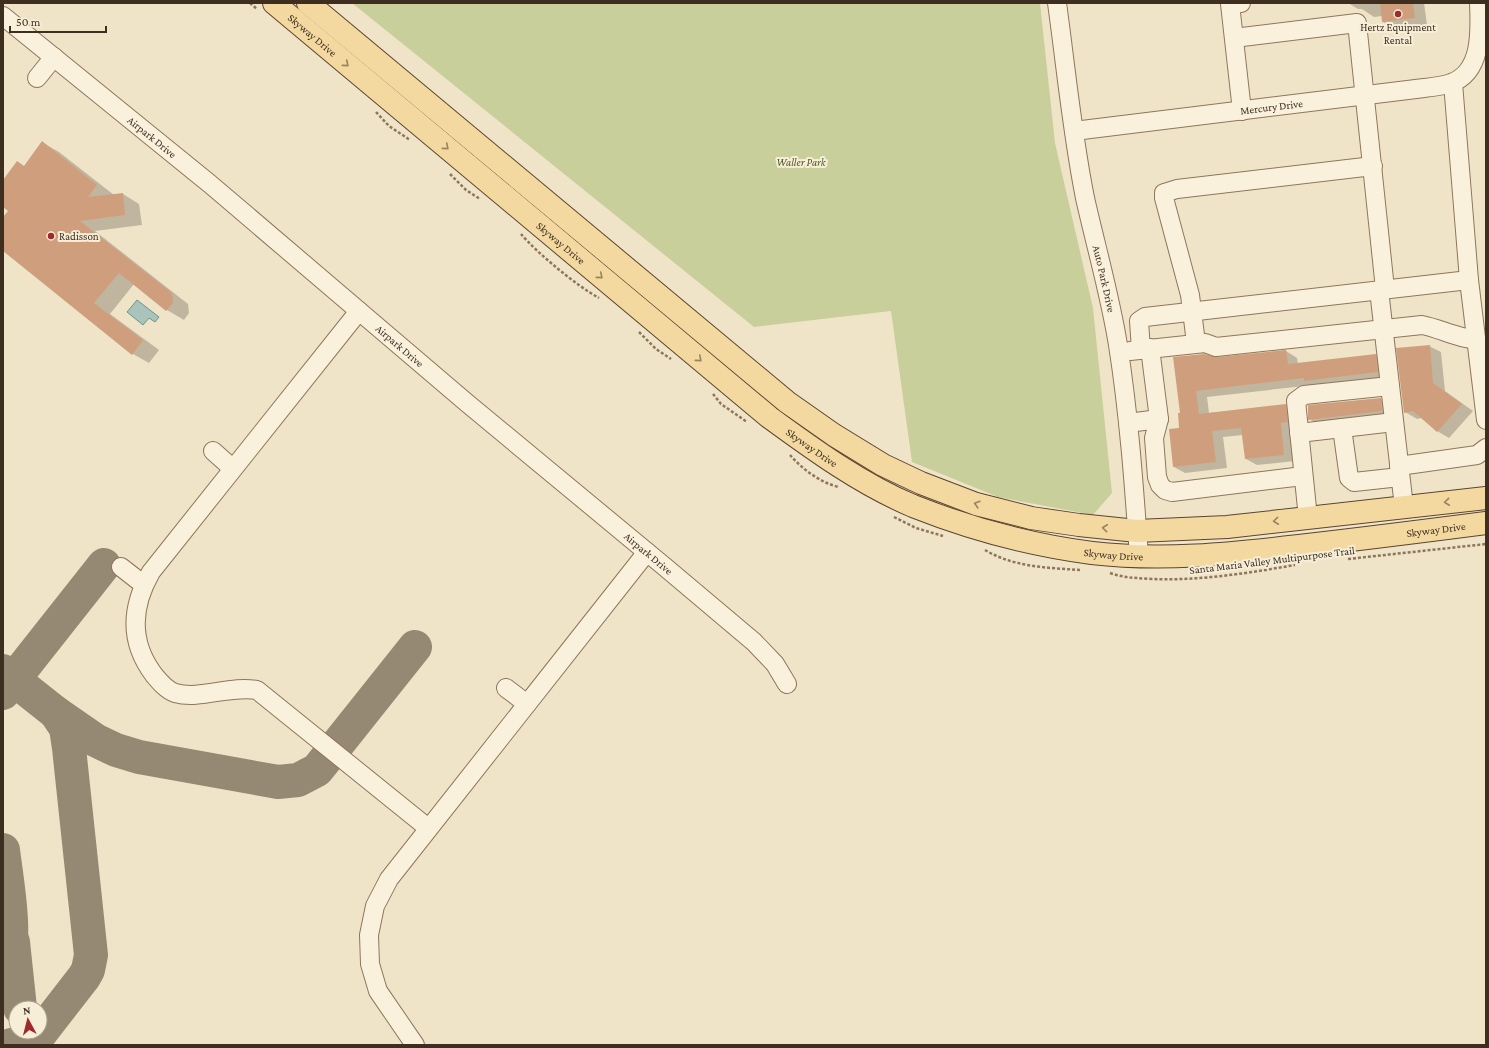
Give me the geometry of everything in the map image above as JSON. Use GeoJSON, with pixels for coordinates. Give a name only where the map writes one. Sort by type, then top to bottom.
{"type":"FeatureCollection","features":[{"type":"Feature","properties":{"kind":"main road","name":"Skyway Drive"},"geometry":{"type":"LineString","coordinates":[[308,3],[787,402],[834,436],[883,465],[921,483],[976,504],[1045,520],[1137,531],[1228,527],[1486,498]]}},
{"type":"Feature","properties":{"kind":"main road","name":"Skyway Drive"},"geometry":{"type":"LineString","coordinates":[[267,8],[769,417],[830,462],[912,505],[990,533],[1031,543],[1092,553],[1139,556],[1184,557],[1244,552],[1486,523]]}},
{"type":"Feature","properties":{"kind":"street","name":"Auto Park Drive"},"geometry":{"type":"LineString","coordinates":[[1057,3],[1074,131],[1086,198],[1102,266],[1119,352],[1128,423],[1139,556]]}},
{"type":"Feature","properties":{"kind":"street"},"geometry":{"type":"LineString","coordinates":[[1241,3],[1230,4],[1242,111]]}},
{"type":"Feature","properties":{"kind":"street"},"geometry":{"type":"LineString","coordinates":[[1479,3],[1478,46],[1475,58],[1459,78],[1469,280],[1486,420]]}},
{"type":"Feature","properties":{"kind":"street","name":"Airpark Drive"},"geometry":{"type":"LineString","coordinates":[[3,16],[210,184],[754,642],[775,664],[786,684]]}},
{"type":"Feature","properties":{"kind":"street"},"geometry":{"type":"LineString","coordinates":[[1234,38],[1357,24],[1372,166],[1384,328],[1404,507]]}},
{"type":"Feature","properties":{"kind":"street"},"geometry":{"type":"LineString","coordinates":[[37,78],[54,57]]}},
{"type":"Feature","properties":{"kind":"street","name":"Mercury Drive"},"geometry":{"type":"LineString","coordinates":[[1074,131],[1424,88],[1459,78]]}},
{"type":"Feature","properties":{"kind":"street"},"geometry":{"type":"LineString","coordinates":[[1196,344],[1190,295],[1164,198],[1164,193],[1177,189],[1372,166]]}},
{"type":"Feature","properties":{"kind":"street"},"geometry":{"type":"LineString","coordinates":[[1303,476],[1172,492],[1165,490],[1160,485],[1157,477],[1154,438],[1159,419],[1146,349],[1138,326],[1138,321],[1141,318],[1192,311],[1469,280]]}},
{"type":"Feature","properties":{"kind":"street"},"geometry":{"type":"LineString","coordinates":[[359,311],[232,468],[151,572],[137,603],[135,632],[141,654],[160,682],[173,692],[187,694],[245,688],[257,690],[428,828]]}},
{"type":"Feature","properties":{"kind":"street"},"geometry":{"type":"LineString","coordinates":[[1119,352],[1204,343],[1216,347],[1422,325],[1440,329],[1469,339],[1476,339]]}},
{"type":"Feature","properties":{"kind":"street"},"geometry":{"type":"LineString","coordinates":[[1308,518],[1296,401],[1304,395],[1390,386]]}},
{"type":"Feature","properties":{"kind":"street"},"geometry":{"type":"LineString","coordinates":[[1128,423],[1159,419]]}},
{"type":"Feature","properties":{"kind":"street"},"geometry":{"type":"LineString","coordinates":[[1299,432],[1394,422]]}},
{"type":"Feature","properties":{"kind":"street"},"geometry":{"type":"LineString","coordinates":[[1342,428],[1349,478],[1354,482],[1477,455],[1486,448]]}},
{"type":"Feature","properties":{"kind":"street"},"geometry":{"type":"LineString","coordinates":[[213,452],[232,468]]}},
{"type":"Feature","properties":{"kind":"street"},"geometry":{"type":"LineString","coordinates":[[415,1045],[378,991],[370,964],[369,935],[375,906],[389,879],[428,828],[647,552]]}},
{"type":"Feature","properties":{"kind":"street"},"geometry":{"type":"LineString","coordinates":[[121,567],[144,585]]}},
{"type":"Feature","properties":{"kind":"street"},"geometry":{"type":"LineString","coordinates":[[506,688],[526,704]]}},
{"type":"Feature","properties":{"kind":"path"},"geometry":{"type":"LineString","coordinates":[[250,3],[267,8]]}},
{"type":"Feature","properties":{"kind":"path"},"geometry":{"type":"LineString","coordinates":[[375,111],[389,126],[412,141]]}},
{"type":"Feature","properties":{"kind":"path"},"geometry":{"type":"LineString","coordinates":[[446,168],[466,190],[484,201]]}},
{"type":"Feature","properties":{"kind":"path"},"geometry":{"type":"LineString","coordinates":[[519,231],[529,242],[590,293],[603,300]]}},
{"type":"Feature","properties":{"kind":"path"},"geometry":{"type":"LineString","coordinates":[[637,329],[656,349],[678,362]]}},
{"type":"Feature","properties":{"kind":"path"},"geometry":{"type":"LineString","coordinates":[[709,389],[730,411],[752,425]]}},
{"type":"Feature","properties":{"kind":"path"},"geometry":{"type":"LineString","coordinates":[[786,448],[795,460],[820,479],[833,486],[845,489]]}},
{"type":"Feature","properties":{"kind":"path"},"geometry":{"type":"LineString","coordinates":[[891,515],[916,528],[949,538]]}},
{"type":"Feature","properties":{"kind":"path","name":"Santa Maria Valley Multipurpose Trail"},"geometry":{"type":"LineString","coordinates":[[1342,560],[1486,544]]}},
{"type":"Feature","properties":{"kind":"path"},"geometry":{"type":"LineString","coordinates":[[983,548],[999,558],[1020,563],[1084,570]]}},
{"type":"Feature","properties":{"kind":"path","name":"Santa Maria Valley Multipurpose Trail"},"geometry":{"type":"LineString","coordinates":[[1107,572],[1121,577],[1173,580],[1245,574],[1296,565]]}},
{"type":"Feature","properties":{"kind":"green space","name":"Waller Park"},"geometry":{"type":"Polygon","coordinates":[[[352,3],[1040,3],[1055,143],[1093,308],[1112,493],[1093,515],[998,497],[912,462],[891,311],[754,327],[352,3]]]}},
{"type":"Feature","properties":{"kind":"water"},"geometry":{"type":"Polygon","coordinates":[[[137,300],[159,317],[155,322],[149,318],[143,325],[127,312],[137,300]]]}},
{"type":"Feature","properties":{"kind":"building","name":"Hertz Equipment Rental"},"geometry":{"type":"Polygon","coordinates":[[[1380,3],[1413,3],[1415,18],[1382,22],[1380,3]]]}},
{"type":"Feature","properties":{"kind":"building","name":"Radisson"},"geometry":{"type":"Polygon","coordinates":[[[42,141],[97,185],[88,197],[123,193],[125,215],[80,221],[172,293],[173,303],[166,311],[119,273],[94,303],[143,340],[132,355],[3,251],[3,217],[8,211],[3,207],[3,180],[17,161],[24,166],[42,141]]]}},
{"type":"Feature","properties":{"kind":"building"},"geometry":{"type":"Polygon","coordinates":[[[1430,345],[1433,383],[1462,404],[1437,432],[1413,411],[1404,413],[1396,348],[1430,345]]]}},
{"type":"Feature","properties":{"kind":"building"},"geometry":{"type":"Polygon","coordinates":[[[1286,350],[1288,364],[1376,354],[1378,372],[1304,381],[1304,378],[1196,391],[1199,414],[1286,404],[1288,422],[1281,423],[1284,455],[1245,459],[1241,428],[1212,431],[1216,462],[1173,467],[1169,429],[1179,428],[1178,413],[1180,413],[1173,357],[1204,354],[1217,357],[1286,350]]]}},
{"type":"Feature","properties":{"kind":"building"},"geometry":{"type":"Polygon","coordinates":[[[1381,398],[1382,411],[1308,420],[1308,405],[1381,398]]]}},
{"type":"Feature","properties":{"kind":"taxiway"},"geometry":{"type":"LineString","coordinates":[[3,693],[104,565]]}},
{"type":"Feature","properties":{"kind":"taxiway"},"geometry":{"type":"LineString","coordinates":[[56,713],[95,740],[116,750],[139,757],[278,782],[298,780],[317,770],[415,647]]}},
{"type":"Feature","properties":{"kind":"taxiway"},"geometry":{"type":"LineString","coordinates":[[3,671],[56,713],[66,728],[91,955],[88,970],[84,977],[39,1035],[29,1041],[11,1045]]}},
{"type":"Feature","properties":{"kind":"taxiway"},"geometry":{"type":"LineString","coordinates":[[3,850],[9,894],[11,930],[11,946],[8,959],[3,969]]}},
{"type":"Feature","properties":{"kind":"taxiway"},"geometry":{"type":"LineString","coordinates":[[13,942],[19,1000]]}},
{"type":"Feature","properties":{"kind":"place","name":"Hertz Equipment Rental"},"geometry":{"type":"Point","coordinates":[1398,14]}},
{"type":"Feature","properties":{"kind":"place","name":"Radisson"},"geometry":{"type":"Point","coordinates":[51,236]}}]}
